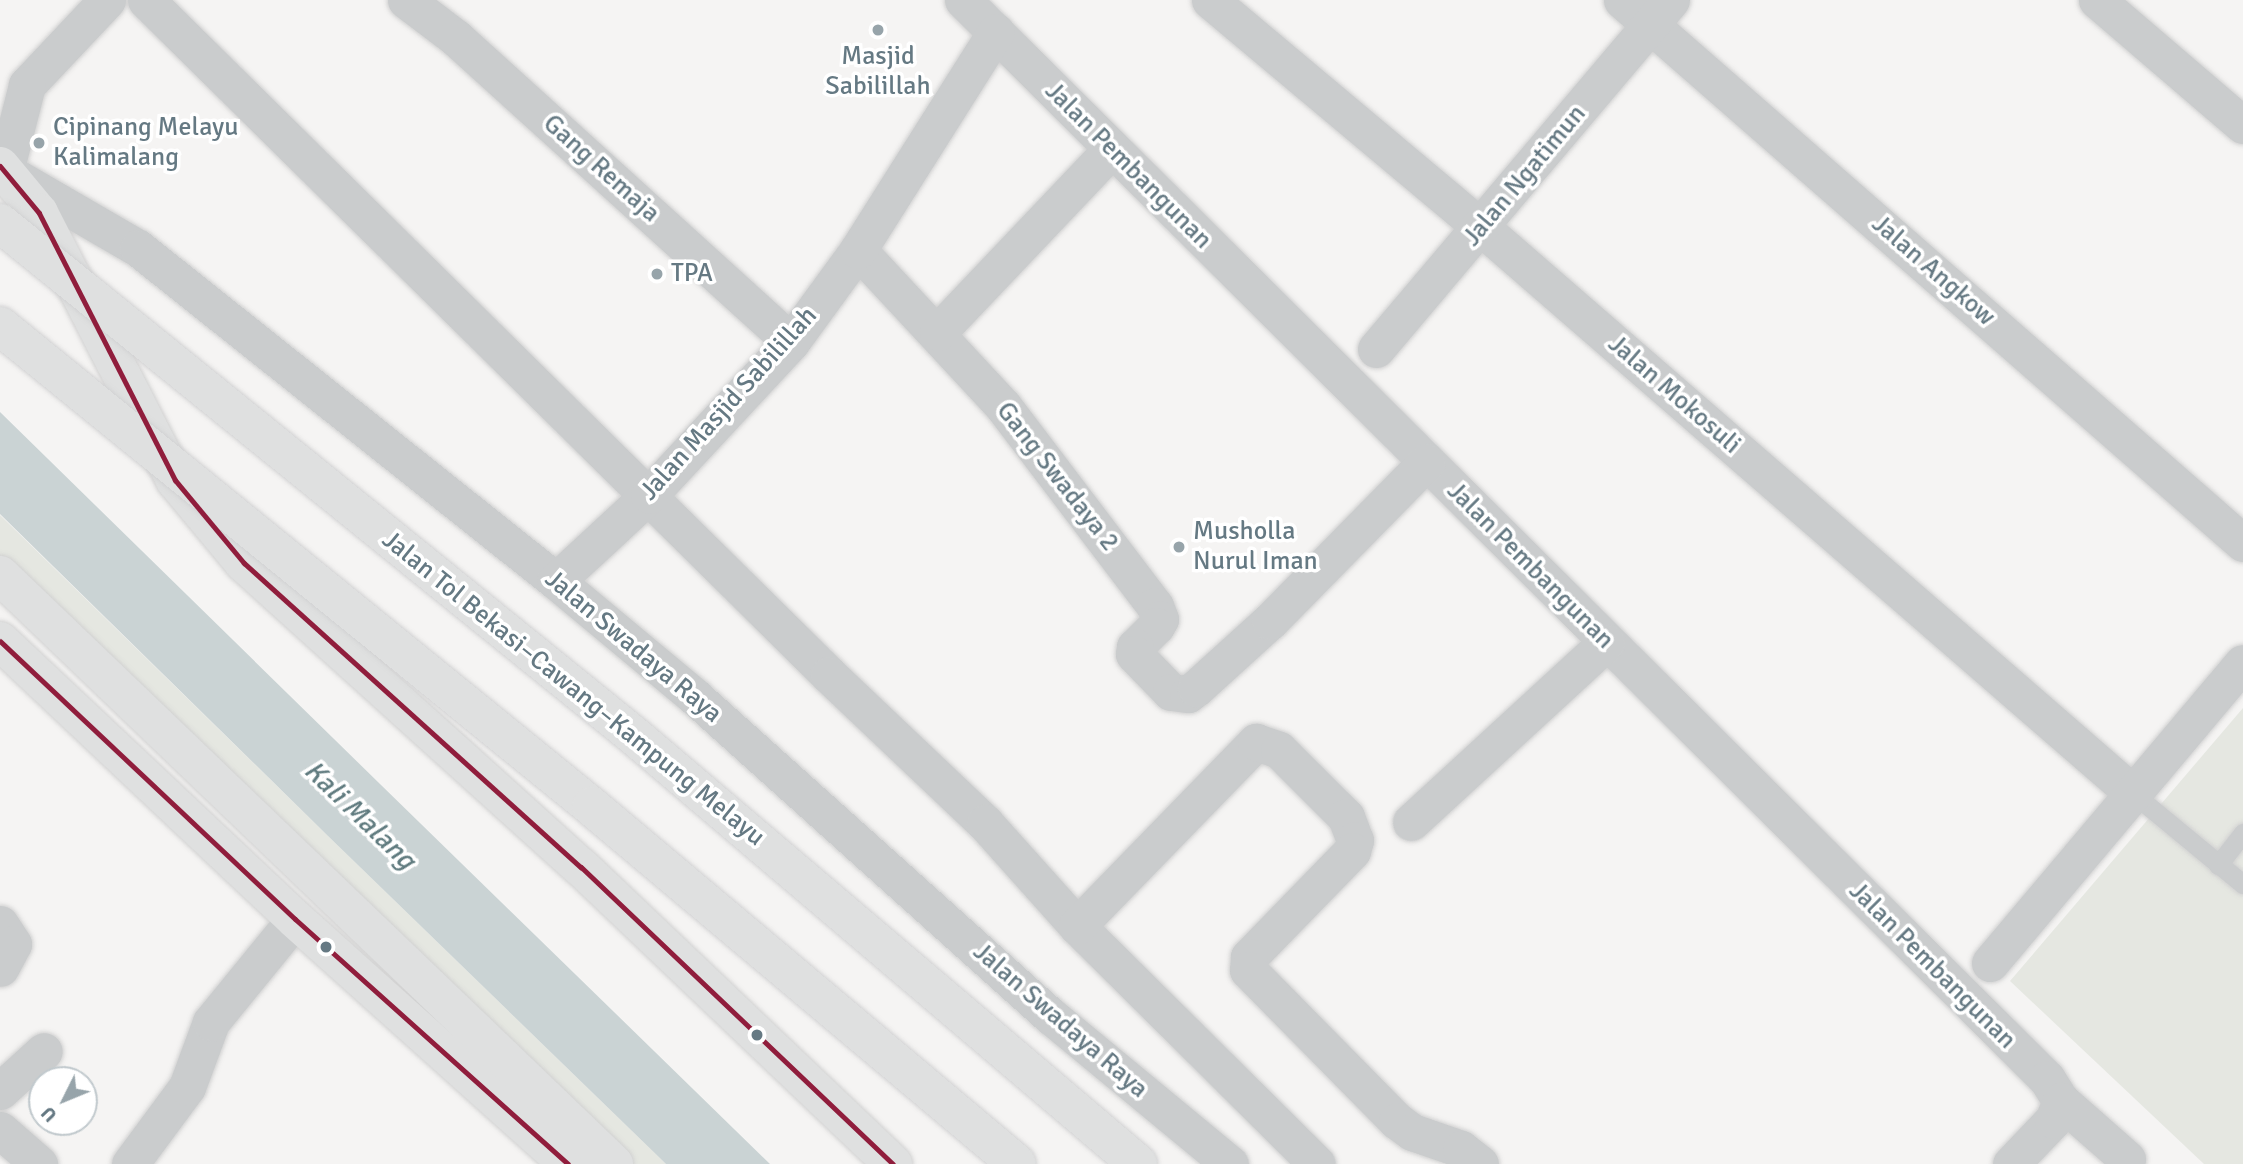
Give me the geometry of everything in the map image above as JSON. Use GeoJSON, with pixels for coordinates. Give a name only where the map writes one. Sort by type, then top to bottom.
{"type":"FeatureCollection","features":[{"type":"Feature","properties":{"kind":"main road"},"geometry":{"type":"LineString","coordinates":[[3,168],[39,213],[158,453],[175,480],[244,563],[581,867],[893,1164]]}},
{"type":"Feature","properties":{"kind":"main road","name":"Jalan Tol Bekasi–Cawang–Kampung Melayu"},"geometry":{"type":"LineString","coordinates":[[0,223],[632,734],[1138,1164]]}},
{"type":"Feature","properties":{"kind":"main road"},"geometry":{"type":"LineString","coordinates":[[0,326],[591,806],[1017,1164]]}},
{"type":"Feature","properties":{"kind":"main road"},"geometry":{"type":"LineString","coordinates":[[0,575],[189,760],[614,1164]]}},
{"type":"Feature","properties":{"kind":"main road"},"geometry":{"type":"LineString","coordinates":[[0,641],[295,919],[568,1164]]}},
{"type":"Feature","properties":{"kind":"street"},"geometry":{"type":"LineString","coordinates":[[3,168],[27,85],[107,0]]}},
{"type":"Feature","properties":{"kind":"street"},"geometry":{"type":"LineString","coordinates":[[146,0],[829,675],[985,823],[1077,926],[1317,1164]]}},
{"type":"Feature","properties":{"kind":"street","name":"Gang Remaja"},"geometry":{"type":"LineString","coordinates":[[407,0],[456,38],[791,342]]}},
{"type":"Feature","properties":{"kind":"street","name":"Jalan Pembangunan"},"geometry":{"type":"LineString","coordinates":[[963,0],[1606,643],[2047,1079],[2062,1101],[2127,1159]]}},
{"type":"Feature","properties":{"kind":"street","name":"Jalan Mokosuli"},"geometry":{"type":"LineString","coordinates":[[1209,0],[1482,228],[2134,795]]}},
{"type":"Feature","properties":{"kind":"street","name":"Jalan Angkow"},"geometry":{"type":"LineString","coordinates":[[1622,0],[1661,12],[2243,543]]}},
{"type":"Feature","properties":{"kind":"street"},"geometry":{"type":"LineString","coordinates":[[2097,0],[2243,125]]}},
{"type":"Feature","properties":{"kind":"street","name":"Jalan Ngatimun"},"geometry":{"type":"LineString","coordinates":[[1376,349],[1482,228],[1661,12]]}},
{"type":"Feature","properties":{"kind":"street","name":"Jalan Masjid Sabilillah"},"geometry":{"type":"LineString","coordinates":[[555,581],[649,495],[791,342],[858,250],[996,32]]}},
{"type":"Feature","properties":{"kind":"street"},"geometry":{"type":"LineString","coordinates":[[938,332],[1111,150]]}},
{"type":"Feature","properties":{"kind":"street","name":"Jalan Swadaya Raya"},"geometry":{"type":"LineString","coordinates":[[3,168],[138,248],[555,581],[695,697],[1052,1017],[1230,1164]]}},
{"type":"Feature","properties":{"kind":"street","name":"Gang Swadaya 2"},"geometry":{"type":"LineString","coordinates":[[858,250],[938,332],[1065,483],[1158,611],[1156,626],[1135,647],[1138,660],[1171,692],[1188,695],[1196,688],[1270,621],[1426,462]]}},
{"type":"Feature","properties":{"kind":"street"},"geometry":{"type":"LineString","coordinates":[[1411,821],[1606,643]]}},
{"type":"Feature","properties":{"kind":"street"},"geometry":{"type":"LineString","coordinates":[[1990,963],[2243,663]]}},
{"type":"Feature","properties":{"kind":"street"},"geometry":{"type":"LineString","coordinates":[[1077,926],[1256,742],[1279,750],[1346,817],[1355,840],[1352,851],[1249,957],[1248,970],[1397,1121],[1412,1132],[1461,1149],[1480,1164]]}},
{"type":"Feature","properties":{"kind":"street"},"geometry":{"type":"LineString","coordinates":[[130,1164],[187,1087],[211,1022],[295,919]]}},
{"type":"Feature","properties":{"kind":"street"},"geometry":{"type":"LineString","coordinates":[[0,924],[13,944],[0,968]]}},
{"type":"Feature","properties":{"kind":"street"},"geometry":{"type":"LineString","coordinates":[[0,1091],[44,1051]]}},
{"type":"Feature","properties":{"kind":"street"},"geometry":{"type":"LineString","coordinates":[[2011,1164],[2053,1119],[2062,1101]]}},
{"type":"Feature","properties":{"kind":"street"},"geometry":{"type":"LineString","coordinates":[[0,1130],[39,1164]]}},
{"type":"Feature","properties":{"kind":"lane"},"geometry":{"type":"LineString","coordinates":[[2134,795],[2243,884]]}},
{"type":"Feature","properties":{"kind":"lane"},"geometry":{"type":"LineString","coordinates":[[2218,865],[2243,833]]}},
{"type":"Feature","properties":{"kind":"shaded area"},"geometry":{"type":"Polygon","coordinates":[[[0,515],[666,1164],[603,1164],[0,573],[0,515]]]}},
{"type":"Feature","properties":{"kind":"shaded area"},"geometry":{"type":"Polygon","coordinates":[[[2243,708],[2243,1164],[2204,1164],[2010,981],[2243,708]]]}},
{"type":"Feature","properties":{"kind":"water","name":"Kali Malang"},"geometry":{"type":"Polygon","coordinates":[[[0,412],[770,1164],[666,1164],[328,836],[0,514],[0,412]]]}},
{"type":"Feature","properties":{"kind":"transit line"},"geometry":{"type":"LineString","coordinates":[[0,166],[39,213],[175,480],[244,563],[581,867],[893,1164]]}},
{"type":"Feature","properties":{"kind":"transit line"},"geometry":{"type":"LineString","coordinates":[[0,641],[295,919],[568,1164]]}},
{"type":"Feature","properties":{"kind":"place","name":"Masjid Sabilillah"},"geometry":{"type":"Point","coordinates":[878,30]}},
{"type":"Feature","properties":{"kind":"place","name":"Cipinang Melayu Kalimalang"},"geometry":{"type":"Point","coordinates":[39,143]}},
{"type":"Feature","properties":{"kind":"place","name":"TPA"},"geometry":{"type":"Point","coordinates":[657,274]}},
{"type":"Feature","properties":{"kind":"place","name":"Musholla Nurul Iman"},"geometry":{"type":"Point","coordinates":[1179,547]}}]}
